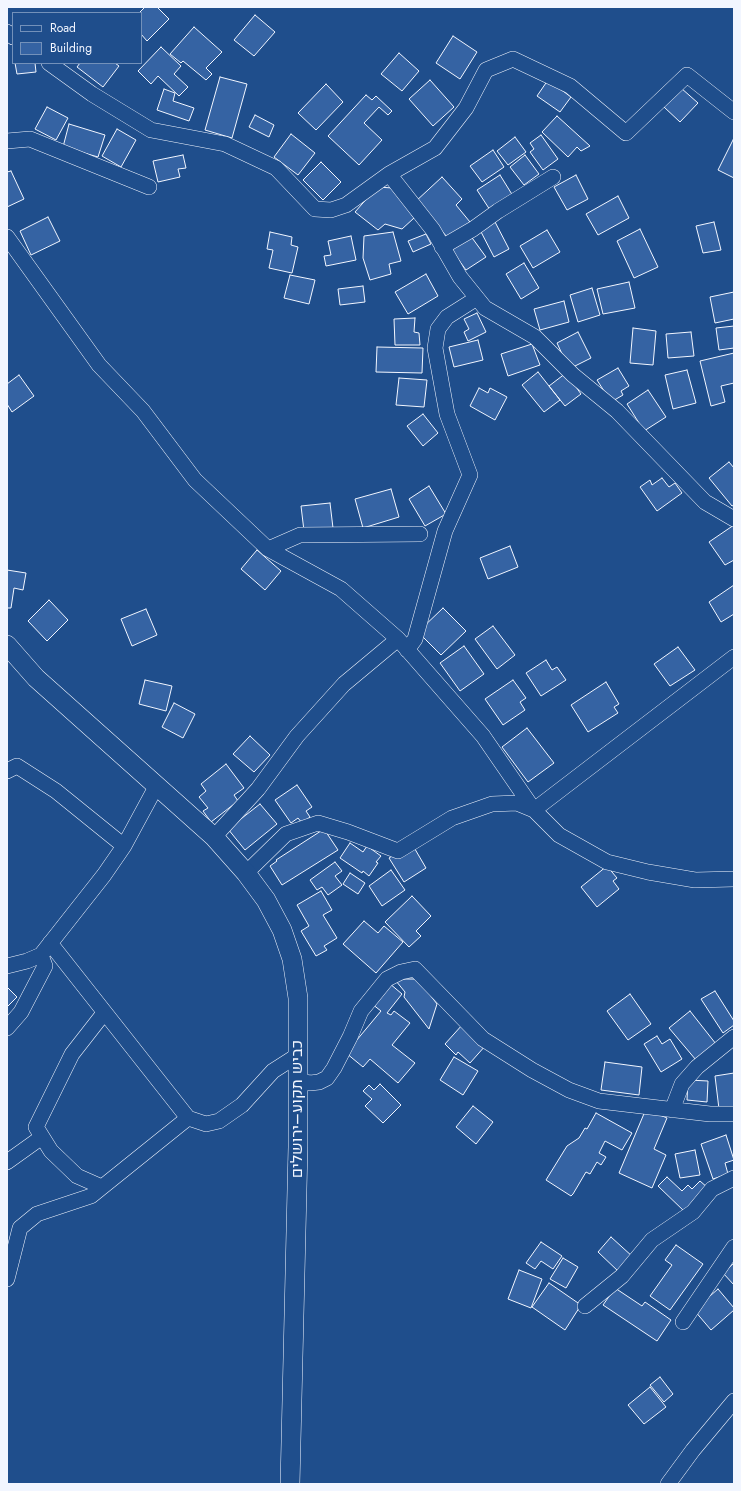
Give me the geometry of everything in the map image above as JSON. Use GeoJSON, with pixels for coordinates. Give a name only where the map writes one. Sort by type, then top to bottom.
{"type":"FeatureCollection","features":[{"type":"Feature","properties":{"kind":"main road","name":"כביש תקוע–ירושלים"},"geometry":{"type":"LineString","coordinates":[[7,645],[36,678],[157,784],[214,837],[246,872],[266,900],[282,930],[292,958],[298,998],[298,1147],[290,1484]]}},
{"type":"Feature","properties":{"kind":"street"},"geometry":{"type":"LineString","coordinates":[[50,64],[92,94],[151,130],[225,144],[276,168],[315,209],[331,210],[346,205],[389,174],[435,148],[466,108],[486,70],[513,59],[570,86],[626,133],[687,75],[734,112]]}},
{"type":"Feature","properties":{"kind":"street"},"geometry":{"type":"LineString","coordinates":[[7,141],[30,139],[149,187]]}},
{"type":"Feature","properties":{"kind":"street"},"geometry":{"type":"LineString","coordinates":[[389,174],[433,230],[460,277],[485,308],[535,337],[573,375],[617,411],[705,502],[734,519]]}},
{"type":"Feature","properties":{"kind":"street"},"geometry":{"type":"LineString","coordinates":[[442,247],[473,229],[498,210],[553,177]]}},
{"type":"Feature","properties":{"kind":"street"},"geometry":{"type":"LineString","coordinates":[[7,237],[98,365],[143,411],[195,480],[268,549],[341,590],[403,645],[483,736],[534,810],[559,835],[607,862],[648,872],[695,880],[734,879]]}},
{"type":"Feature","properties":{"kind":"street"},"geometry":{"type":"LineString","coordinates":[[214,837],[258,789],[297,736],[344,684],[414,639],[445,531],[470,475],[447,414],[435,348],[438,329],[447,317],[477,298]]}},
{"type":"Feature","properties":{"kind":"street"},"geometry":{"type":"LineString","coordinates":[[268,549],[300,535],[420,534]]}},
{"type":"Feature","properties":{"kind":"street"},"geometry":{"type":"LineString","coordinates":[[534,810],[734,657]]}},
{"type":"Feature","properties":{"kind":"street"},"geometry":{"type":"LineString","coordinates":[[7,771],[17,766],[56,791],[124,846]]}},
{"type":"Feature","properties":{"kind":"street"},"geometry":{"type":"LineString","coordinates":[[7,966],[27,961],[45,949],[104,875],[124,846],[157,784]]}},
{"type":"Feature","properties":{"kind":"street"},"geometry":{"type":"LineString","coordinates":[[246,872],[286,834],[318,823],[348,832],[375,844],[398,851],[452,818],[492,804],[517,803],[534,810]]}},
{"type":"Feature","properties":{"kind":"street"},"geometry":{"type":"LineString","coordinates":[[45,949],[104,1014],[188,1118],[206,1124],[219,1121],[242,1105],[273,1070],[298,1055]]}},
{"type":"Feature","properties":{"kind":"street"},"geometry":{"type":"LineString","coordinates":[[7,1028],[21,1012],[45,966],[45,949]]}},
{"type":"Feature","properties":{"kind":"street"},"geometry":{"type":"LineString","coordinates":[[298,1081],[310,1083],[319,1082],[327,1078],[334,1068],[350,1037],[361,1011],[387,979],[401,972],[415,969],[483,1039],[532,1070],[569,1090],[599,1101],[734,1116]]}},
{"type":"Feature","properties":{"kind":"street"},"geometry":{"type":"LineString","coordinates":[[102,1187],[77,1176],[51,1151],[36,1127],[72,1054],[104,1014]]}},
{"type":"Feature","properties":{"kind":"street"},"geometry":{"type":"LineString","coordinates":[[672,1110],[682,1084],[696,1067],[734,1037]]}},
{"type":"Feature","properties":{"kind":"street"},"geometry":{"type":"LineString","coordinates":[[7,1279],[20,1228],[37,1214],[91,1196],[188,1118]]}},
{"type":"Feature","properties":{"kind":"street"},"geometry":{"type":"LineString","coordinates":[[7,1162],[42,1138]]}},
{"type":"Feature","properties":{"kind":"street"},"geometry":{"type":"LineString","coordinates":[[585,1306],[622,1276],[652,1240],[693,1212],[712,1189],[734,1178]]}},
{"type":"Feature","properties":{"kind":"street"},"geometry":{"type":"LineString","coordinates":[[683,1322],[734,1247]]}},
{"type":"Feature","properties":{"kind":"street"},"geometry":{"type":"LineString","coordinates":[[668,1484],[693,1450],[734,1401]]}},
{"type":"Feature","properties":{"kind":"building"},"geometry":{"type":"Polygon","coordinates":[[[145,7],[157,7],[169,19],[147,41],[142,35],[142,12],[140,12],[145,7]]]}},
{"type":"Feature","properties":{"kind":"building"},"geometry":{"type":"Polygon","coordinates":[[[255,15],[275,32],[254,56],[234,40],[255,15]]]}},
{"type":"Feature","properties":{"kind":"building"},"geometry":{"type":"Polygon","coordinates":[[[194,27],[222,52],[206,68],[212,74],[206,80],[183,61],[181,63],[170,54],[194,27]]]}},
{"type":"Feature","properties":{"kind":"building"},"geometry":{"type":"Polygon","coordinates":[[[453,36],[477,52],[460,79],[436,63],[453,36]]]}},
{"type":"Feature","properties":{"kind":"building"},"geometry":{"type":"Polygon","coordinates":[[[161,47],[181,66],[174,74],[188,87],[179,96],[158,76],[151,84],[138,71],[161,47]]]}},
{"type":"Feature","properties":{"kind":"building"},"geometry":{"type":"Polygon","coordinates":[[[399,53],[419,71],[402,91],[381,74],[399,53]]]}},
{"type":"Feature","properties":{"kind":"building"},"geometry":{"type":"Polygon","coordinates":[[[15,64],[35,64],[36,72],[17,74],[15,64]]]}},
{"type":"Feature","properties":{"kind":"building"},"geometry":{"type":"Polygon","coordinates":[[[79,64],[116,64],[119,66],[103,87],[77,67],[79,64]]]}},
{"type":"Feature","properties":{"kind":"building"},"geometry":{"type":"Polygon","coordinates":[[[220,77],[247,84],[232,138],[205,130],[220,77]]]}},
{"type":"Feature","properties":{"kind":"building"},"geometry":{"type":"Polygon","coordinates":[[[430,80],[454,107],[433,126],[409,99],[430,80]]]}},
{"type":"Feature","properties":{"kind":"building"},"geometry":{"type":"Polygon","coordinates":[[[548,80],[571,97],[560,112],[537,96],[548,80]]]}},
{"type":"Feature","properties":{"kind":"building"},"geometry":{"type":"Polygon","coordinates":[[[326,84],[343,102],[316,130],[298,113],[326,84]]]}},
{"type":"Feature","properties":{"kind":"building"},"geometry":{"type":"Polygon","coordinates":[[[681,88],[698,103],[680,122],[664,107],[681,88]]]}},
{"type":"Feature","properties":{"kind":"building"},"geometry":{"type":"Polygon","coordinates":[[[164,89],[175,93],[173,101],[194,108],[189,121],[157,110],[164,89]]]}},
{"type":"Feature","properties":{"kind":"building"},"geometry":{"type":"Polygon","coordinates":[[[366,95],[372,100],[376,96],[392,111],[388,115],[379,107],[364,123],[382,140],[359,165],[328,136],[366,95]]]}},
{"type":"Feature","properties":{"kind":"building"},"geometry":{"type":"Polygon","coordinates":[[[47,107],[68,118],[56,140],[35,129],[47,107]]]}},
{"type":"Feature","properties":{"kind":"building"},"geometry":{"type":"Polygon","coordinates":[[[255,115],[274,125],[269,137],[249,127],[255,115]]]}},
{"type":"Feature","properties":{"kind":"building"},"geometry":{"type":"Polygon","coordinates":[[[557,116],[590,146],[581,151],[577,147],[568,157],[542,132],[557,116]]]}},
{"type":"Feature","properties":{"kind":"building"},"geometry":{"type":"Polygon","coordinates":[[[69,124],[105,135],[98,157],[63,147],[69,124]]]}},
{"type":"Feature","properties":{"kind":"building"},"geometry":{"type":"Polygon","coordinates":[[[117,129],[136,140],[121,167],[102,156],[117,129]]]}},
{"type":"Feature","properties":{"kind":"building"},"geometry":{"type":"Polygon","coordinates":[[[291,134],[315,153],[298,175],[274,157],[291,134]]]}},
{"type":"Feature","properties":{"kind":"building"},"geometry":{"type":"Polygon","coordinates":[[[541,135],[558,159],[543,170],[530,152],[534,149],[530,143],[541,135]]]}},
{"type":"Feature","properties":{"kind":"building"},"geometry":{"type":"Polygon","coordinates":[[[515,137],[526,152],[508,165],[497,151],[515,137]]]}},
{"type":"Feature","properties":{"kind":"building"},"geometry":{"type":"Polygon","coordinates":[[[733,140],[734,141],[734,178],[718,170],[733,140]]]}},
{"type":"Feature","properties":{"kind":"building"},"geometry":{"type":"Polygon","coordinates":[[[493,150],[504,167],[482,182],[470,166],[493,150]]]}},
{"type":"Feature","properties":{"kind":"building"},"geometry":{"type":"Polygon","coordinates":[[[183,155],[186,168],[178,169],[180,177],[158,182],[153,161],[183,155]]]}},
{"type":"Feature","properties":{"kind":"building"},"geometry":{"type":"Polygon","coordinates":[[[525,155],[539,174],[524,185],[510,167],[525,155]]]}},
{"type":"Feature","properties":{"kind":"building"},"geometry":{"type":"Polygon","coordinates":[[[321,162],[341,182],[323,200],[303,180],[321,162]]]}},
{"type":"Feature","properties":{"kind":"building"},"geometry":{"type":"Polygon","coordinates":[[[11,171],[24,199],[7,207],[7,172],[11,171]]]}},
{"type":"Feature","properties":{"kind":"building"},"geometry":{"type":"Polygon","coordinates":[[[500,175],[513,196],[490,210],[477,190],[500,175]]]}},
{"type":"Feature","properties":{"kind":"building"},"geometry":{"type":"Polygon","coordinates":[[[576,175],[588,199],[567,210],[554,187],[576,175]]]}},
{"type":"Feature","properties":{"kind":"building"},"geometry":{"type":"Polygon","coordinates":[[[442,177],[462,199],[456,205],[470,222],[450,240],[415,202],[442,177]]]}},
{"type":"Feature","properties":{"kind":"building"},"geometry":{"type":"Polygon","coordinates":[[[377,187],[393,188],[414,218],[402,229],[385,224],[378,230],[355,212],[377,187]]]}},
{"type":"Feature","properties":{"kind":"building"},"geometry":{"type":"Polygon","coordinates":[[[618,196],[629,218],[598,235],[586,214],[618,196]]]}},
{"type":"Feature","properties":{"kind":"building"},"geometry":{"type":"Polygon","coordinates":[[[48,217],[60,241],[31,255],[20,231],[48,217]]]}},
{"type":"Feature","properties":{"kind":"building"},"geometry":{"type":"Polygon","coordinates":[[[494,220],[509,249],[494,257],[479,228],[494,220]]]}},
{"type":"Feature","properties":{"kind":"building"},"geometry":{"type":"Polygon","coordinates":[[[714,222],[721,250],[703,253],[696,226],[714,222]]]}},
{"type":"Feature","properties":{"kind":"building"},"geometry":{"type":"Polygon","coordinates":[[[640,229],[658,267],[634,278],[617,241],[640,229]]]}},
{"type":"Feature","properties":{"kind":"building"},"geometry":{"type":"Polygon","coordinates":[[[547,230],[560,252],[533,268],[520,246],[547,230]]]}},
{"type":"Feature","properties":{"kind":"building"},"geometry":{"type":"Polygon","coordinates":[[[270,232],[292,237],[291,245],[298,247],[292,273],[269,268],[273,250],[267,249],[270,232]]]}},
{"type":"Feature","properties":{"kind":"building"},"geometry":{"type":"Polygon","coordinates":[[[393,232],[401,261],[389,264],[391,274],[370,280],[363,258],[364,236],[393,232]]]}},
{"type":"Feature","properties":{"kind":"building"},"geometry":{"type":"Polygon","coordinates":[[[426,234],[431,244],[413,252],[408,241],[426,234]]]}},
{"type":"Feature","properties":{"kind":"building"},"geometry":{"type":"Polygon","coordinates":[[[470,235],[486,257],[466,270],[450,248],[470,235]]]}},
{"type":"Feature","properties":{"kind":"building"},"geometry":{"type":"Polygon","coordinates":[[[351,236],[356,260],[326,266],[324,256],[331,255],[328,241],[351,236]]]}},
{"type":"Feature","properties":{"kind":"building"},"geometry":{"type":"Polygon","coordinates":[[[524,263],[539,288],[521,299],[506,274],[524,263]]]}},
{"type":"Feature","properties":{"kind":"building"},"geometry":{"type":"Polygon","coordinates":[[[426,274],[438,296],[408,314],[395,292],[426,274]]]}},
{"type":"Feature","properties":{"kind":"building"},"geometry":{"type":"Polygon","coordinates":[[[290,275],[315,280],[309,304],[284,298],[290,275]]]}},
{"type":"Feature","properties":{"kind":"building"},"geometry":{"type":"Polygon","coordinates":[[[629,282],[635,308],[603,314],[597,289],[629,282]]]}},
{"type":"Feature","properties":{"kind":"building"},"geometry":{"type":"Polygon","coordinates":[[[363,286],[365,302],[340,305],[338,289],[363,286]]]}},
{"type":"Feature","properties":{"kind":"building"},"geometry":{"type":"Polygon","coordinates":[[[592,288],[600,315],[578,322],[570,295],[592,288]]]}},
{"type":"Feature","properties":{"kind":"building"},"geometry":{"type":"Polygon","coordinates":[[[734,292],[734,319],[715,323],[710,297],[734,292]]]}},
{"type":"Feature","properties":{"kind":"building"},"geometry":{"type":"Polygon","coordinates":[[[564,301],[569,322],[540,330],[534,309],[564,301]]]}},
{"type":"Feature","properties":{"kind":"building"},"geometry":{"type":"Polygon","coordinates":[[[477,313],[486,332],[468,341],[464,332],[469,329],[464,319],[477,313]]]}},
{"type":"Feature","properties":{"kind":"building"},"geometry":{"type":"Polygon","coordinates":[[[415,318],[414,332],[419,333],[420,345],[395,345],[394,319],[415,318]]]}},
{"type":"Feature","properties":{"kind":"building"},"geometry":{"type":"Polygon","coordinates":[[[734,326],[734,348],[719,350],[716,328],[734,326]]]}},
{"type":"Feature","properties":{"kind":"building"},"geometry":{"type":"Polygon","coordinates":[[[633,328],[656,331],[653,365],[630,363],[633,328]]]}},
{"type":"Feature","properties":{"kind":"building"},"geometry":{"type":"Polygon","coordinates":[[[578,332],[591,358],[569,369],[557,343],[578,332]]]}},
{"type":"Feature","properties":{"kind":"building"},"geometry":{"type":"Polygon","coordinates":[[[691,332],[694,356],[668,358],[666,334],[691,332]]]}},
{"type":"Feature","properties":{"kind":"building"},"geometry":{"type":"Polygon","coordinates":[[[478,340],[483,360],[454,367],[449,347],[478,340]]]}},
{"type":"Feature","properties":{"kind":"building"},"geometry":{"type":"Polygon","coordinates":[[[532,344],[540,365],[508,376],[501,354],[532,344]]]}},
{"type":"Feature","properties":{"kind":"building"},"geometry":{"type":"Polygon","coordinates":[[[377,347],[423,348],[422,373],[376,372],[377,347]]]}},
{"type":"Feature","properties":{"kind":"building"},"geometry":{"type":"Polygon","coordinates":[[[734,353],[734,383],[721,386],[725,402],[711,406],[700,361],[734,353]]]}},
{"type":"Feature","properties":{"kind":"building"},"geometry":{"type":"Polygon","coordinates":[[[618,368],[629,386],[621,391],[623,395],[611,402],[597,380],[618,368]]]}},
{"type":"Feature","properties":{"kind":"building"},"geometry":{"type":"Polygon","coordinates":[[[687,370],[696,403],[673,409],[665,375],[687,370]]]}},
{"type":"Feature","properties":{"kind":"building"},"geometry":{"type":"Polygon","coordinates":[[[538,372],[560,400],[544,412],[522,385],[538,372]]]}},
{"type":"Feature","properties":{"kind":"building"},"geometry":{"type":"Polygon","coordinates":[[[566,373],[581,394],[565,406],[549,386],[566,373]]]}},
{"type":"Feature","properties":{"kind":"building"},"geometry":{"type":"Polygon","coordinates":[[[19,375],[34,396],[12,412],[7,404],[7,384],[19,375]]]}},
{"type":"Feature","properties":{"kind":"building"},"geometry":{"type":"Polygon","coordinates":[[[399,378],[427,380],[424,407],[396,405],[399,378]]]}},
{"type":"Feature","properties":{"kind":"building"},"geometry":{"type":"Polygon","coordinates":[[[479,388],[488,393],[490,388],[507,397],[495,420],[470,406],[479,388]]]}},
{"type":"Feature","properties":{"kind":"building"},"geometry":{"type":"Polygon","coordinates":[[[648,390],[666,417],[644,431],[627,404],[648,390]]]}},
{"type":"Feature","properties":{"kind":"building"},"geometry":{"type":"Polygon","coordinates":[[[423,414],[438,433],[423,446],[407,426],[423,414]]]}},
{"type":"Feature","properties":{"kind":"building"},"geometry":{"type":"Polygon","coordinates":[[[729,462],[734,468],[734,505],[732,506],[709,478],[729,462]]]}},
{"type":"Feature","properties":{"kind":"building"},"geometry":{"type":"Polygon","coordinates":[[[662,478],[669,487],[675,483],[682,493],[657,511],[640,487],[650,480],[652,485],[662,478]]]}},
{"type":"Feature","properties":{"kind":"building"},"geometry":{"type":"Polygon","coordinates":[[[429,486],[446,514],[425,526],[409,499],[429,486]]]}},
{"type":"Feature","properties":{"kind":"building"},"geometry":{"type":"Polygon","coordinates":[[[391,489],[399,517],[363,528],[355,499],[391,489]]]}},
{"type":"Feature","properties":{"kind":"building"},"geometry":{"type":"Polygon","coordinates":[[[330,503],[333,528],[304,531],[301,506],[330,503]]]}},
{"type":"Feature","properties":{"kind":"building"},"geometry":{"type":"Polygon","coordinates":[[[734,525],[734,560],[725,565],[709,542],[734,525]]]}},
{"type":"Feature","properties":{"kind":"building"},"geometry":{"type":"Polygon","coordinates":[[[510,546],[518,567],[488,579],[480,558],[510,546]]]}},
{"type":"Feature","properties":{"kind":"building"},"geometry":{"type":"Polygon","coordinates":[[[257,550],[281,571],[265,590],[241,569],[257,550]]]}},
{"type":"Feature","properties":{"kind":"building"},"geometry":{"type":"Polygon","coordinates":[[[7,570],[26,573],[23,590],[14,588],[11,608],[7,608],[7,570]]]}},
{"type":"Feature","properties":{"kind":"building"},"geometry":{"type":"Polygon","coordinates":[[[734,585],[734,614],[721,622],[709,602],[734,585]]]}},
{"type":"Feature","properties":{"kind":"building"},"geometry":{"type":"Polygon","coordinates":[[[49,600],[68,620],[47,641],[28,621],[49,600]]]}},
{"type":"Feature","properties":{"kind":"building"},"geometry":{"type":"Polygon","coordinates":[[[443,608],[466,631],[441,655],[418,632],[443,608]]]}},
{"type":"Feature","properties":{"kind":"building"},"geometry":{"type":"Polygon","coordinates":[[[146,609],[157,635],[132,646],[121,619],[146,609]]]}},
{"type":"Feature","properties":{"kind":"building"},"geometry":{"type":"Polygon","coordinates":[[[493,626],[515,655],[497,669],[475,639],[493,626]]]}},
{"type":"Feature","properties":{"kind":"building"},"geometry":{"type":"Polygon","coordinates":[[[464,646],[484,674],[460,691],[440,663],[464,646]]]}},
{"type":"Feature","properties":{"kind":"building"},"geometry":{"type":"Polygon","coordinates":[[[678,647],[695,670],[670,686],[654,664],[678,647]]]}},
{"type":"Feature","properties":{"kind":"building"},"geometry":{"type":"Polygon","coordinates":[[[546,660],[552,670],[557,667],[566,680],[541,696],[526,673],[546,660]]]}},
{"type":"Feature","properties":{"kind":"building"},"geometry":{"type":"Polygon","coordinates":[[[145,680],[172,686],[166,711],[139,704],[145,680]]]}},
{"type":"Feature","properties":{"kind":"building"},"geometry":{"type":"Polygon","coordinates":[[[513,680],[526,698],[520,702],[525,710],[503,725],[485,699],[513,680]]]}},
{"type":"Feature","properties":{"kind":"building"},"geometry":{"type":"Polygon","coordinates":[[[606,682],[619,704],[614,707],[618,713],[588,732],[571,705],[606,682]]]}},
{"type":"Feature","properties":{"kind":"building"},"geometry":{"type":"Polygon","coordinates":[[[174,703],[195,714],[183,738],[162,727],[174,703]]]}},
{"type":"Feature","properties":{"kind":"building"},"geometry":{"type":"Polygon","coordinates":[[[527,728],[554,763],[528,782],[502,747],[527,728]]]}},
{"type":"Feature","properties":{"kind":"building"},"geometry":{"type":"Polygon","coordinates":[[[250,736],[270,755],[254,772],[233,754],[250,736]]]}},
{"type":"Feature","properties":{"kind":"building"},"geometry":{"type":"Polygon","coordinates":[[[226,764],[244,788],[234,795],[238,801],[211,822],[203,811],[208,808],[199,797],[206,791],[201,784],[226,764]]]}},
{"type":"Feature","properties":{"kind":"building"},"geometry":{"type":"Polygon","coordinates":[[[297,785],[312,807],[306,811],[310,817],[302,823],[298,818],[291,823],[275,800],[297,785]]]}},
{"type":"Feature","properties":{"kind":"building"},"geometry":{"type":"Polygon","coordinates":[[[260,804],[277,824],[245,850],[228,829],[260,804]]]}},
{"type":"Feature","properties":{"kind":"building"},"geometry":{"type":"Polygon","coordinates":[[[324,829],[338,850],[282,885],[270,866],[277,861],[276,860],[324,829]]]}},
{"type":"Feature","properties":{"kind":"building"},"geometry":{"type":"Polygon","coordinates":[[[350,843],[363,852],[367,846],[381,856],[376,862],[378,863],[369,876],[340,858],[350,843]]]}},
{"type":"Feature","properties":{"kind":"building"},"geometry":{"type":"Polygon","coordinates":[[[412,844],[426,868],[404,882],[389,858],[412,844]]]}},
{"type":"Feature","properties":{"kind":"building"},"geometry":{"type":"Polygon","coordinates":[[[335,862],[342,871],[335,876],[342,885],[328,895],[322,887],[317,890],[310,880],[335,862]]]}},
{"type":"Feature","properties":{"kind":"building"},"geometry":{"type":"Polygon","coordinates":[[[607,866],[617,878],[613,881],[619,889],[597,907],[581,887],[607,866]]]}},
{"type":"Feature","properties":{"kind":"building"},"geometry":{"type":"Polygon","coordinates":[[[391,870],[405,890],[382,906],[369,886],[391,870]]]}},
{"type":"Feature","properties":{"kind":"building"},"geometry":{"type":"Polygon","coordinates":[[[350,873],[365,883],[358,894],[343,884],[350,873]]]}},
{"type":"Feature","properties":{"kind":"building"},"geometry":{"type":"Polygon","coordinates":[[[321,891],[332,910],[323,915],[337,938],[324,946],[327,950],[316,956],[301,931],[309,926],[297,905],[321,891]]]}},
{"type":"Feature","properties":{"kind":"building"},"geometry":{"type":"Polygon","coordinates":[[[412,896],[431,916],[416,931],[421,936],[409,947],[385,922],[412,896]]]}},
{"type":"Feature","properties":{"kind":"building"},"geometry":{"type":"Polygon","coordinates":[[[364,921],[378,933],[384,926],[403,942],[376,973],[343,944],[364,921]]]}},
{"type":"Feature","properties":{"kind":"building"},"geometry":{"type":"Polygon","coordinates":[[[404,979],[418,979],[437,1004],[429,1029],[404,997],[405,992],[396,981],[404,979]]]}},
{"type":"Feature","properties":{"kind":"building"},"geometry":{"type":"Polygon","coordinates":[[[389,983],[402,994],[387,1013],[391,1015],[394,1011],[410,1023],[392,1045],[415,1063],[398,1083],[370,1059],[363,1067],[346,1053],[381,1011],[372,1004],[389,983]]]}},
{"type":"Feature","properties":{"kind":"building"},"geometry":{"type":"Polygon","coordinates":[[[7,987],[17,997],[7,1007],[7,987]]]}},
{"type":"Feature","properties":{"kind":"building"},"geometry":{"type":"Polygon","coordinates":[[[715,991],[734,1021],[734,1025],[723,1033],[701,999],[715,991]]]}},
{"type":"Feature","properties":{"kind":"building"},"geometry":{"type":"Polygon","coordinates":[[[630,994],[651,1024],[628,1040],[607,1011],[630,994]]]}},
{"type":"Feature","properties":{"kind":"building"},"geometry":{"type":"Polygon","coordinates":[[[690,1011],[716,1044],[696,1060],[669,1028],[690,1011]]]}},
{"type":"Feature","properties":{"kind":"building"},"geometry":{"type":"Polygon","coordinates":[[[463,1024],[486,1045],[470,1063],[458,1052],[456,1055],[445,1044],[463,1024]]]}},
{"type":"Feature","properties":{"kind":"building"},"geometry":{"type":"Polygon","coordinates":[[[657,1036],[662,1044],[670,1039],[682,1059],[661,1072],[644,1044],[657,1036]]]}},
{"type":"Feature","properties":{"kind":"building"},"geometry":{"type":"Polygon","coordinates":[[[454,1057],[478,1071],[463,1095],[440,1080],[454,1057]]]}},
{"type":"Feature","properties":{"kind":"building"},"geometry":{"type":"Polygon","coordinates":[[[605,1062],[642,1067],[639,1095],[601,1090],[605,1062]]]}},
{"type":"Feature","properties":{"kind":"building"},"geometry":{"type":"Polygon","coordinates":[[[734,1073],[734,1107],[719,1109],[715,1076],[734,1073]]]}},
{"type":"Feature","properties":{"kind":"building"},"geometry":{"type":"Polygon","coordinates":[[[688,1080],[708,1081],[707,1102],[687,1100],[688,1080]]]}},
{"type":"Feature","properties":{"kind":"building"},"geometry":{"type":"Polygon","coordinates":[[[380,1084],[401,1105],[383,1123],[365,1106],[372,1099],[363,1091],[369,1085],[374,1090],[380,1084]]]}},
{"type":"Feature","properties":{"kind":"building"},"geometry":{"type":"Polygon","coordinates":[[[473,1106],[493,1122],[476,1144],[456,1127],[473,1106]]]}},
{"type":"Feature","properties":{"kind":"building"},"geometry":{"type":"Polygon","coordinates":[[[646,1109],[667,1118],[654,1149],[666,1155],[652,1188],[619,1173],[646,1109]]]}},
{"type":"Feature","properties":{"kind":"building"},"geometry":{"type":"Polygon","coordinates":[[[596,1113],[632,1133],[622,1150],[605,1141],[599,1153],[606,1157],[601,1165],[597,1162],[590,1174],[586,1172],[571,1196],[546,1180],[567,1146],[579,1138],[585,1128],[587,1129],[596,1113]]]}},
{"type":"Feature","properties":{"kind":"building"},"geometry":{"type":"Polygon","coordinates":[[[726,1135],[734,1160],[725,1163],[728,1174],[713,1179],[701,1144],[726,1135]]]}},
{"type":"Feature","properties":{"kind":"building"},"geometry":{"type":"Polygon","coordinates":[[[695,1150],[700,1175],[680,1178],[675,1154],[695,1150]]]}},
{"type":"Feature","properties":{"kind":"building"},"geometry":{"type":"Polygon","coordinates":[[[667,1177],[682,1191],[688,1185],[692,1189],[700,1181],[708,1188],[685,1212],[658,1186],[667,1177]]]}},
{"type":"Feature","properties":{"kind":"building"},"geometry":{"type":"Polygon","coordinates":[[[611,1237],[633,1257],[619,1272],[598,1252],[611,1237]]]}},
{"type":"Feature","properties":{"kind":"building"},"geometry":{"type":"Polygon","coordinates":[[[541,1242],[562,1256],[553,1269],[541,1261],[535,1269],[526,1263],[541,1242]]]}},
{"type":"Feature","properties":{"kind":"building"},"geometry":{"type":"Polygon","coordinates":[[[676,1245],[703,1264],[670,1310],[650,1296],[672,1265],[665,1260],[676,1245]]]}},
{"type":"Feature","properties":{"kind":"building"},"geometry":{"type":"Polygon","coordinates":[[[563,1258],[578,1267],[566,1288],[550,1279],[563,1258]]]}},
{"type":"Feature","properties":{"kind":"building"},"geometry":{"type":"Polygon","coordinates":[[[734,1263],[734,1285],[723,1273],[734,1263]]]}},
{"type":"Feature","properties":{"kind":"building"},"geometry":{"type":"Polygon","coordinates":[[[519,1270],[542,1279],[531,1308],[508,1299],[519,1270]]]}},
{"type":"Feature","properties":{"kind":"building"},"geometry":{"type":"Polygon","coordinates":[[[549,1283],[581,1305],[565,1330],[532,1307],[549,1283]]]}},
{"type":"Feature","properties":{"kind":"building"},"geometry":{"type":"Polygon","coordinates":[[[615,1288],[642,1306],[645,1302],[671,1320],[657,1341],[603,1305],[615,1288]]]}},
{"type":"Feature","properties":{"kind":"building"},"geometry":{"type":"Polygon","coordinates":[[[718,1289],[734,1308],[734,1310],[711,1330],[694,1310],[718,1289]]]}},
{"type":"Feature","properties":{"kind":"building"},"geometry":{"type":"Polygon","coordinates":[[[660,1377],[673,1394],[664,1402],[650,1385],[660,1377]]]}},
{"type":"Feature","properties":{"kind":"building"},"geometry":{"type":"Polygon","coordinates":[[[650,1387],[666,1407],[644,1424],[628,1405],[650,1387]]]}}]}
